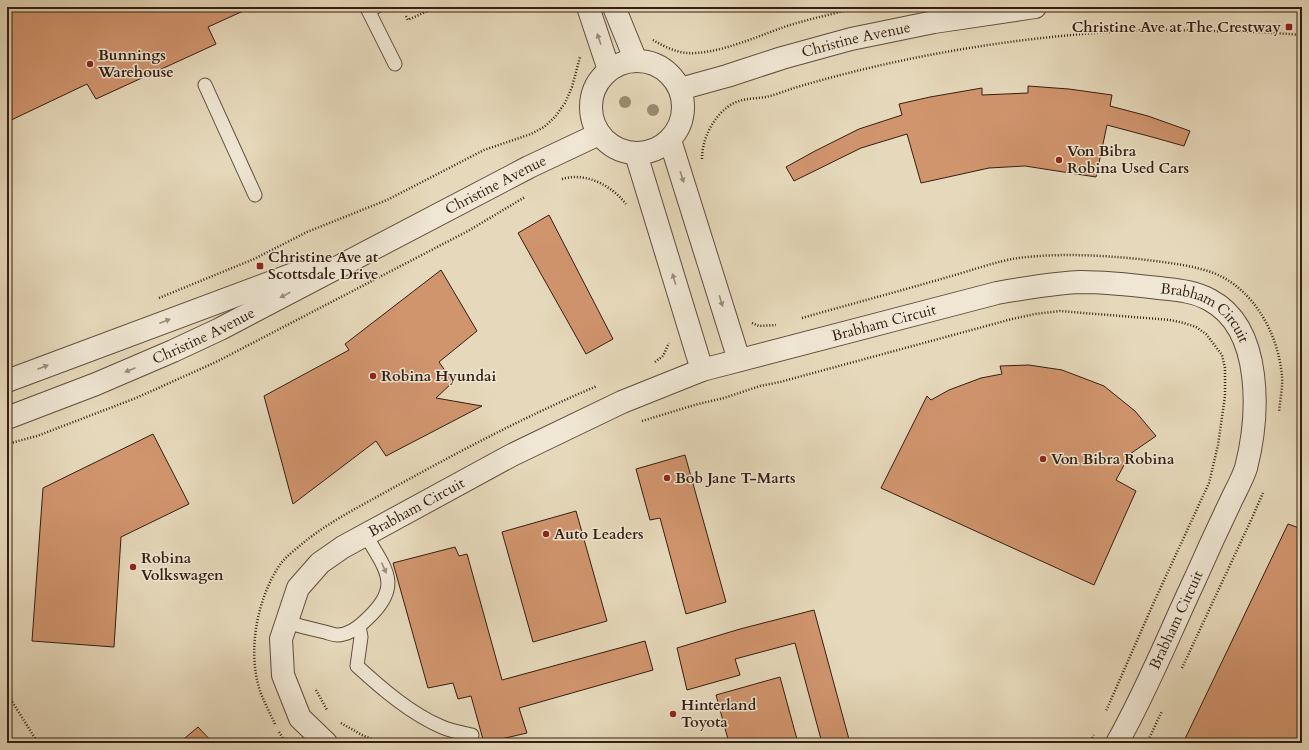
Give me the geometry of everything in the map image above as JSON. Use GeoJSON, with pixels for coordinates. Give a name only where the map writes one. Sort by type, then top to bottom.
{"type":"FeatureCollection","features":[{"type":"Feature","properties":{"kind":"street"},"geometry":{"type":"LineString","coordinates":[[588,7],[610,70]]}},
{"type":"Feature","properties":{"kind":"street"},"geometry":{"type":"LineString","coordinates":[[614,7],[636,61]]}},
{"type":"Feature","properties":{"kind":"street","name":"Christine Avenue"},"geometry":{"type":"LineString","coordinates":[[680,89],[851,39],[934,22],[1035,7]]}},
{"type":"Feature","properties":{"kind":"street"},"geometry":{"type":"LineString","coordinates":[[636,61],[645,61],[662,68],[670,74],[680,89],[684,106],[679,128],[670,140],[663,146],[654,150],[636,154],[625,152],[606,142],[599,134],[590,109],[594,91],[610,70],[627,62],[636,61]]}},
{"type":"Feature","properties":{"kind":"street","name":"Christine Avenue"},"geometry":{"type":"LineString","coordinates":[[7,418],[96,384],[220,329],[529,167],[599,134]]}},
{"type":"Feature","properties":{"kind":"street"},"geometry":{"type":"LineString","coordinates":[[670,140],[739,360]]}},
{"type":"Feature","properties":{"kind":"street"},"geometry":{"type":"LineString","coordinates":[[636,154],[702,370]]}},
{"type":"Feature","properties":{"kind":"street","name":"Christine Avenue"},"geometry":{"type":"LineString","coordinates":[[7,381],[393,237]]}},
{"type":"Feature","properties":{"kind":"street","name":"Brabham Circuit"},"geometry":{"type":"LineString","coordinates":[[326,743],[300,718],[284,675],[281,639],[298,588],[320,564],[343,546],[512,455],[622,402],[702,370],[997,293],[1040,286],[1082,282],[1133,285],[1194,292],[1211,300],[1236,323],[1243,336],[1251,358],[1254,382],[1254,421],[1245,469],[1141,696],[1117,743]]}},
{"type":"Feature","properties":{"kind":"lane"},"geometry":{"type":"LineString","coordinates":[[376,7],[368,10],[395,64]]}},
{"type":"Feature","properties":{"kind":"lane"},"geometry":{"type":"LineString","coordinates":[[205,85],[255,195]]}},
{"type":"Feature","properties":{"kind":"lane"},"geometry":{"type":"LineString","coordinates":[[286,622],[337,635],[347,633],[359,626],[375,612],[383,602],[389,588],[387,576],[382,564],[365,534]]}},
{"type":"Feature","properties":{"kind":"lane"},"geometry":{"type":"LineString","coordinates":[[359,626],[361,637],[357,666],[412,710],[442,727],[472,735],[458,743]]}},
{"type":"Feature","properties":{"kind":"path"},"geometry":{"type":"LineString","coordinates":[[406,16],[408,20],[436,7]]}},
{"type":"Feature","properties":{"kind":"path"},"geometry":{"type":"LineString","coordinates":[[627,39],[638,35],[645,36],[663,46],[675,50],[686,53],[697,53],[714,50],[786,27],[858,7]]}},
{"type":"Feature","properties":{"kind":"path"},"geometry":{"type":"LineString","coordinates":[[155,300],[254,259],[307,232],[386,200],[484,150],[531,134],[544,127],[555,117],[565,103],[572,87],[580,58],[585,51],[601,46]]}},
{"type":"Feature","properties":{"kind":"path"},"geometry":{"type":"LineString","coordinates":[[801,318],[1017,258],[1057,255],[1099,255],[1194,267],[1209,271],[1232,283],[1253,302],[1268,326],[1276,344],[1280,361],[1282,378],[1279,414]]}},
{"type":"Feature","properties":{"kind":"path"},"geometry":{"type":"LineString","coordinates":[[639,422],[698,404],[724,398],[760,386],[1035,314],[1060,311],[1162,320],[1184,323],[1196,327],[1206,334],[1214,343],[1222,355],[1225,368],[1225,396],[1218,445],[1209,483],[1105,713]]}},
{"type":"Feature","properties":{"kind":"path"},"geometry":{"type":"LineString","coordinates":[[750,320],[752,323],[759,326],[779,324]]}},
{"type":"Feature","properties":{"kind":"path"},"geometry":{"type":"LineString","coordinates":[[1182,670],[1263,491]]}},
{"type":"Feature","properties":{"kind":"path"},"geometry":{"type":"LineString","coordinates":[[314,687],[327,711]]}},
{"type":"Feature","properties":{"kind":"path"},"geometry":{"type":"LineString","coordinates":[[7,691],[38,743]]}},
{"type":"Feature","properties":{"kind":"path"},"geometry":{"type":"LineString","coordinates":[[1147,743],[1165,706]]}},
{"type":"Feature","properties":{"kind":"path"},"geometry":{"type":"LineString","coordinates":[[338,720],[362,735],[381,743]]}},
{"type":"Feature","properties":{"kind":"path"},"geometry":{"type":"LineString","coordinates":[[1089,743],[1094,734]]}},
{"type":"Feature","properties":{"kind":"building","name":"Bunnings Warehouse"},"geometry":{"type":"Polygon","coordinates":[[[7,7],[252,7],[208,27],[216,44],[96,99],[87,84],[7,122],[7,7]]]}},
{"type":"Feature","properties":{"kind":"building"},"geometry":{"type":"Polygon","coordinates":[[[1028,86],[1069,89],[1112,95],[1110,106],[1148,116],[1190,131],[1184,146],[1107,125],[1096,177],[1025,166],[989,168],[921,183],[907,134],[861,148],[794,181],[786,167],[859,129],[902,115],[899,104],[982,88],[982,95],[1028,93],[1028,86]]]}},
{"type":"Feature","properties":{"kind":"building"},"geometry":{"type":"Polygon","coordinates":[[[549,215],[613,339],[586,354],[518,233],[549,215]]]}},
{"type":"Feature","properties":{"kind":"building"},"geometry":{"type":"Polygon","coordinates":[[[441,270],[477,331],[439,362],[453,382],[436,398],[482,406],[386,456],[376,441],[293,504],[264,396],[349,350],[345,344],[441,270]]]}},
{"type":"Feature","properties":{"kind":"building"},"geometry":{"type":"Polygon","coordinates":[[[1029,365],[1062,370],[1104,386],[1135,411],[1156,436],[1130,454],[1116,480],[1136,491],[1094,585],[881,488],[927,396],[931,400],[949,390],[981,378],[1002,374],[1000,366],[1029,365]]]}},
{"type":"Feature","properties":{"kind":"building"},"geometry":{"type":"Polygon","coordinates":[[[153,434],[189,504],[121,537],[114,647],[32,641],[43,488],[153,434]]]}},
{"type":"Feature","properties":{"kind":"building"},"geometry":{"type":"Polygon","coordinates":[[[685,455],[726,602],[686,614],[660,518],[650,520],[636,469],[685,455]]]}},
{"type":"Feature","properties":{"kind":"building"},"geometry":{"type":"Polygon","coordinates":[[[576,511],[607,621],[533,642],[502,532],[576,511]]]}},
{"type":"Feature","properties":{"kind":"building"},"geometry":{"type":"Polygon","coordinates":[[[1288,524],[1302,529],[1302,743],[1183,743],[1288,524]]]}},
{"type":"Feature","properties":{"kind":"building"},"geometry":{"type":"Polygon","coordinates":[[[455,547],[459,556],[467,554],[502,680],[645,641],[653,670],[519,708],[527,733],[484,743],[471,696],[458,699],[453,683],[428,688],[393,563],[455,547]]]}},
{"type":"Feature","properties":{"kind":"building"},"geometry":{"type":"Polygon","coordinates":[[[814,610],[850,743],[822,743],[795,643],[735,659],[740,675],[687,690],[677,648],[740,629],[814,610]]]}},
{"type":"Feature","properties":{"kind":"building"},"geometry":{"type":"Polygon","coordinates":[[[780,677],[798,743],[729,743],[716,695],[780,677]]]}},
{"type":"Feature","properties":{"kind":"building"},"geometry":{"type":"Polygon","coordinates":[[[198,727],[213,743],[179,743],[198,727]]]}},
{"type":"Feature","properties":{"kind":"place","name":"Christine Ave at The Crestway"},"geometry":{"type":"Point","coordinates":[1289,27]}},
{"type":"Feature","properties":{"kind":"place","name":"Bunnings Warehouse"},"geometry":{"type":"Point","coordinates":[90,64]}},
{"type":"Feature","properties":{"kind":"place","name":"Von Bibra Robina Used Cars"},"geometry":{"type":"Point","coordinates":[1059,160]}},
{"type":"Feature","properties":{"kind":"place","name":"Christine Ave at Scottsdale Drive"},"geometry":{"type":"Point","coordinates":[260,266]}},
{"type":"Feature","properties":{"kind":"place","name":"Robina Hyundai"},"geometry":{"type":"Point","coordinates":[373,376]}},
{"type":"Feature","properties":{"kind":"place","name":"Von Bibra Robina"},"geometry":{"type":"Point","coordinates":[1043,459]}},
{"type":"Feature","properties":{"kind":"place","name":"Bob Jane T-Marts"},"geometry":{"type":"Point","coordinates":[667,478]}},
{"type":"Feature","properties":{"kind":"place","name":"Auto Leaders"},"geometry":{"type":"Point","coordinates":[546,534]}},
{"type":"Feature","properties":{"kind":"place","name":"Robina Volkswagen"},"geometry":{"type":"Point","coordinates":[133,567]}},
{"type":"Feature","properties":{"kind":"place","name":"Hinterland Toyota"},"geometry":{"type":"Point","coordinates":[673,714]}}]}
